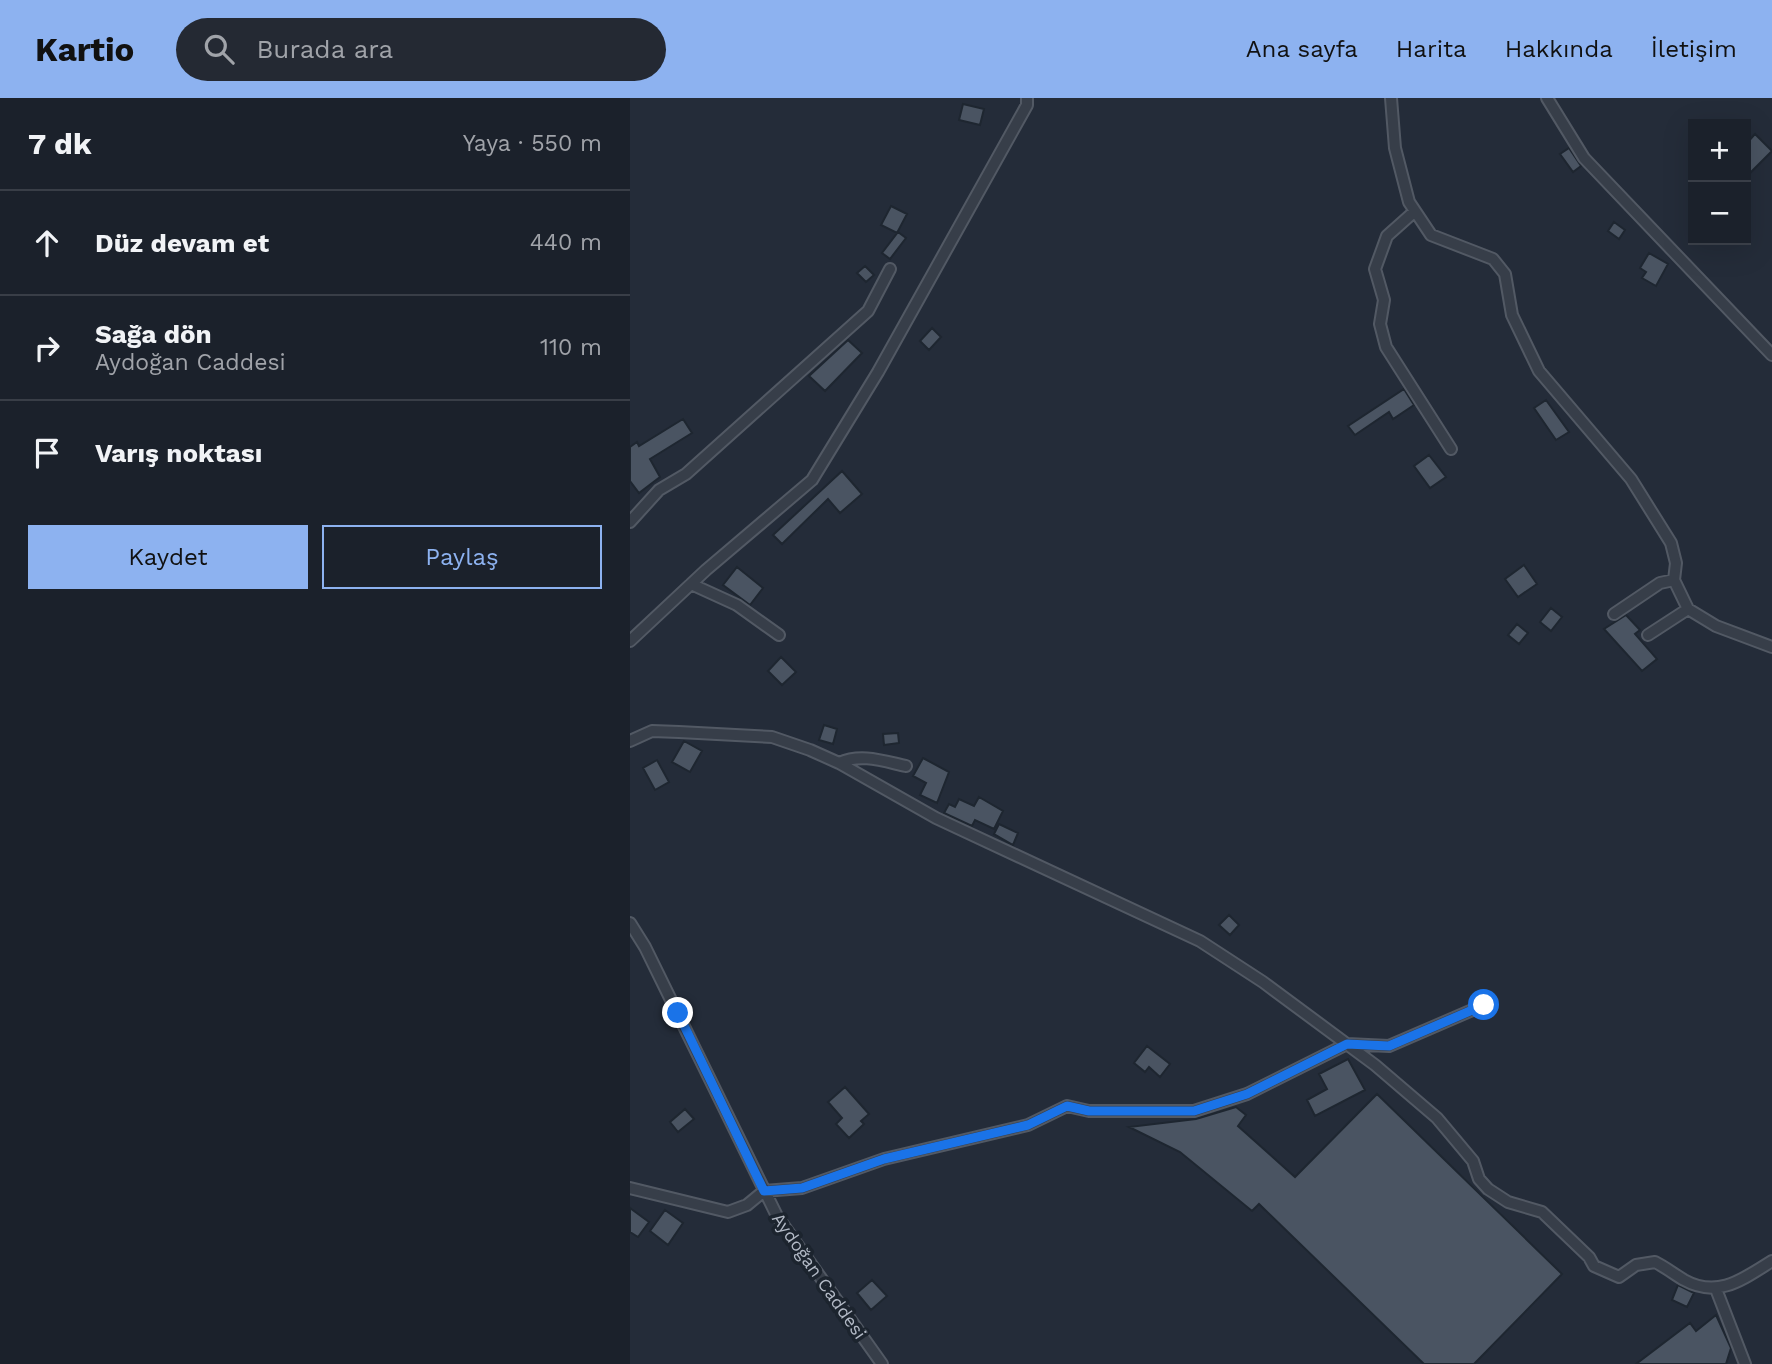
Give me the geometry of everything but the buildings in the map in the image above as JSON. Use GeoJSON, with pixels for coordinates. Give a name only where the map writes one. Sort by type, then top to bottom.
{"type":"FeatureCollection","features":[{"type":"Feature","properties":{"kind":"street"},"geometry":{"type":"LineString","coordinates":[[630,640],[812,480],[928,284],[1027,105],[1027,98]]}},
{"type":"Feature","properties":{"kind":"street"},"geometry":{"type":"LineString","coordinates":[[1391,98],[1395,148],[1409,202],[1431,234],[1493,259],[1505,274],[1512,315],[1539,371],[1630,479],[1671,543],[1676,563],[1674,580],[1688,608],[1716,626],[1772,647]]}},
{"type":"Feature","properties":{"kind":"street"},"geometry":{"type":"LineString","coordinates":[[1547,98],[1584,158],[1772,355]]}},
{"type":"Feature","properties":{"kind":"street"},"geometry":{"type":"LineString","coordinates":[[1415,211],[1387,236],[1376,269],[1384,300],[1380,324],[1386,347],[1451,449]]}},
{"type":"Feature","properties":{"kind":"street"},"geometry":{"type":"LineString","coordinates":[[630,522],[659,490],[686,474],[868,311],[890,269]]}},
{"type":"Feature","properties":{"kind":"street"},"geometry":{"type":"LineString","coordinates":[[1614,614],[1660,583],[1674,580]]}},
{"type":"Feature","properties":{"kind":"street"},"geometry":{"type":"LineString","coordinates":[[691,584],[737,605],[779,635]]}},
{"type":"Feature","properties":{"kind":"street"},"geometry":{"type":"LineString","coordinates":[[1648,635],[1688,608]]}},
{"type":"Feature","properties":{"kind":"street"},"geometry":{"type":"LineString","coordinates":[[630,741],[652,731],[772,737],[839,762],[936,818],[1200,941],[1263,982],[1347,1044],[1437,1118],[1473,1161],[1479,1179],[1488,1189],[1508,1202],[1542,1212],[1589,1257],[1594,1266],[1619,1277],[1636,1265],[1655,1262],[1686,1282],[1716,1289],[1729,1287],[1772,1262]]}},
{"type":"Feature","properties":{"kind":"street"},"geometry":{"type":"LineString","coordinates":[[839,762],[852,757],[867,757],[906,766]]}},
{"type":"Feature","properties":{"kind":"street","name":"Aydoğan Caddesi"},"geometry":{"type":"LineString","coordinates":[[630,923],[645,947],[777,1216],[881,1364]]}},
{"type":"Feature","properties":{"kind":"street"},"geometry":{"type":"LineString","coordinates":[[630,1188],[728,1212],[747,1205],[764,1191],[802,1188],[884,1159],[1028,1125],[1067,1106],[1089,1111],[1194,1111],[1247,1094],[1347,1044],[1389,1046],[1484,1005]]}},
{"type":"Feature","properties":{"kind":"street"},"geometry":{"type":"LineString","coordinates":[[1716,1289],[1745,1364]]}},
{"type":"Feature","properties":{"kind":"route"},"geometry":{"type":"LineString","coordinates":[[678,1013],[744,1155],[764,1191],[802,1188],[884,1159],[1028,1125],[1067,1106],[1089,1111],[1194,1111],[1247,1094],[1305,1062],[1347,1044],[1389,1046],[1484,1005]]}}]}
